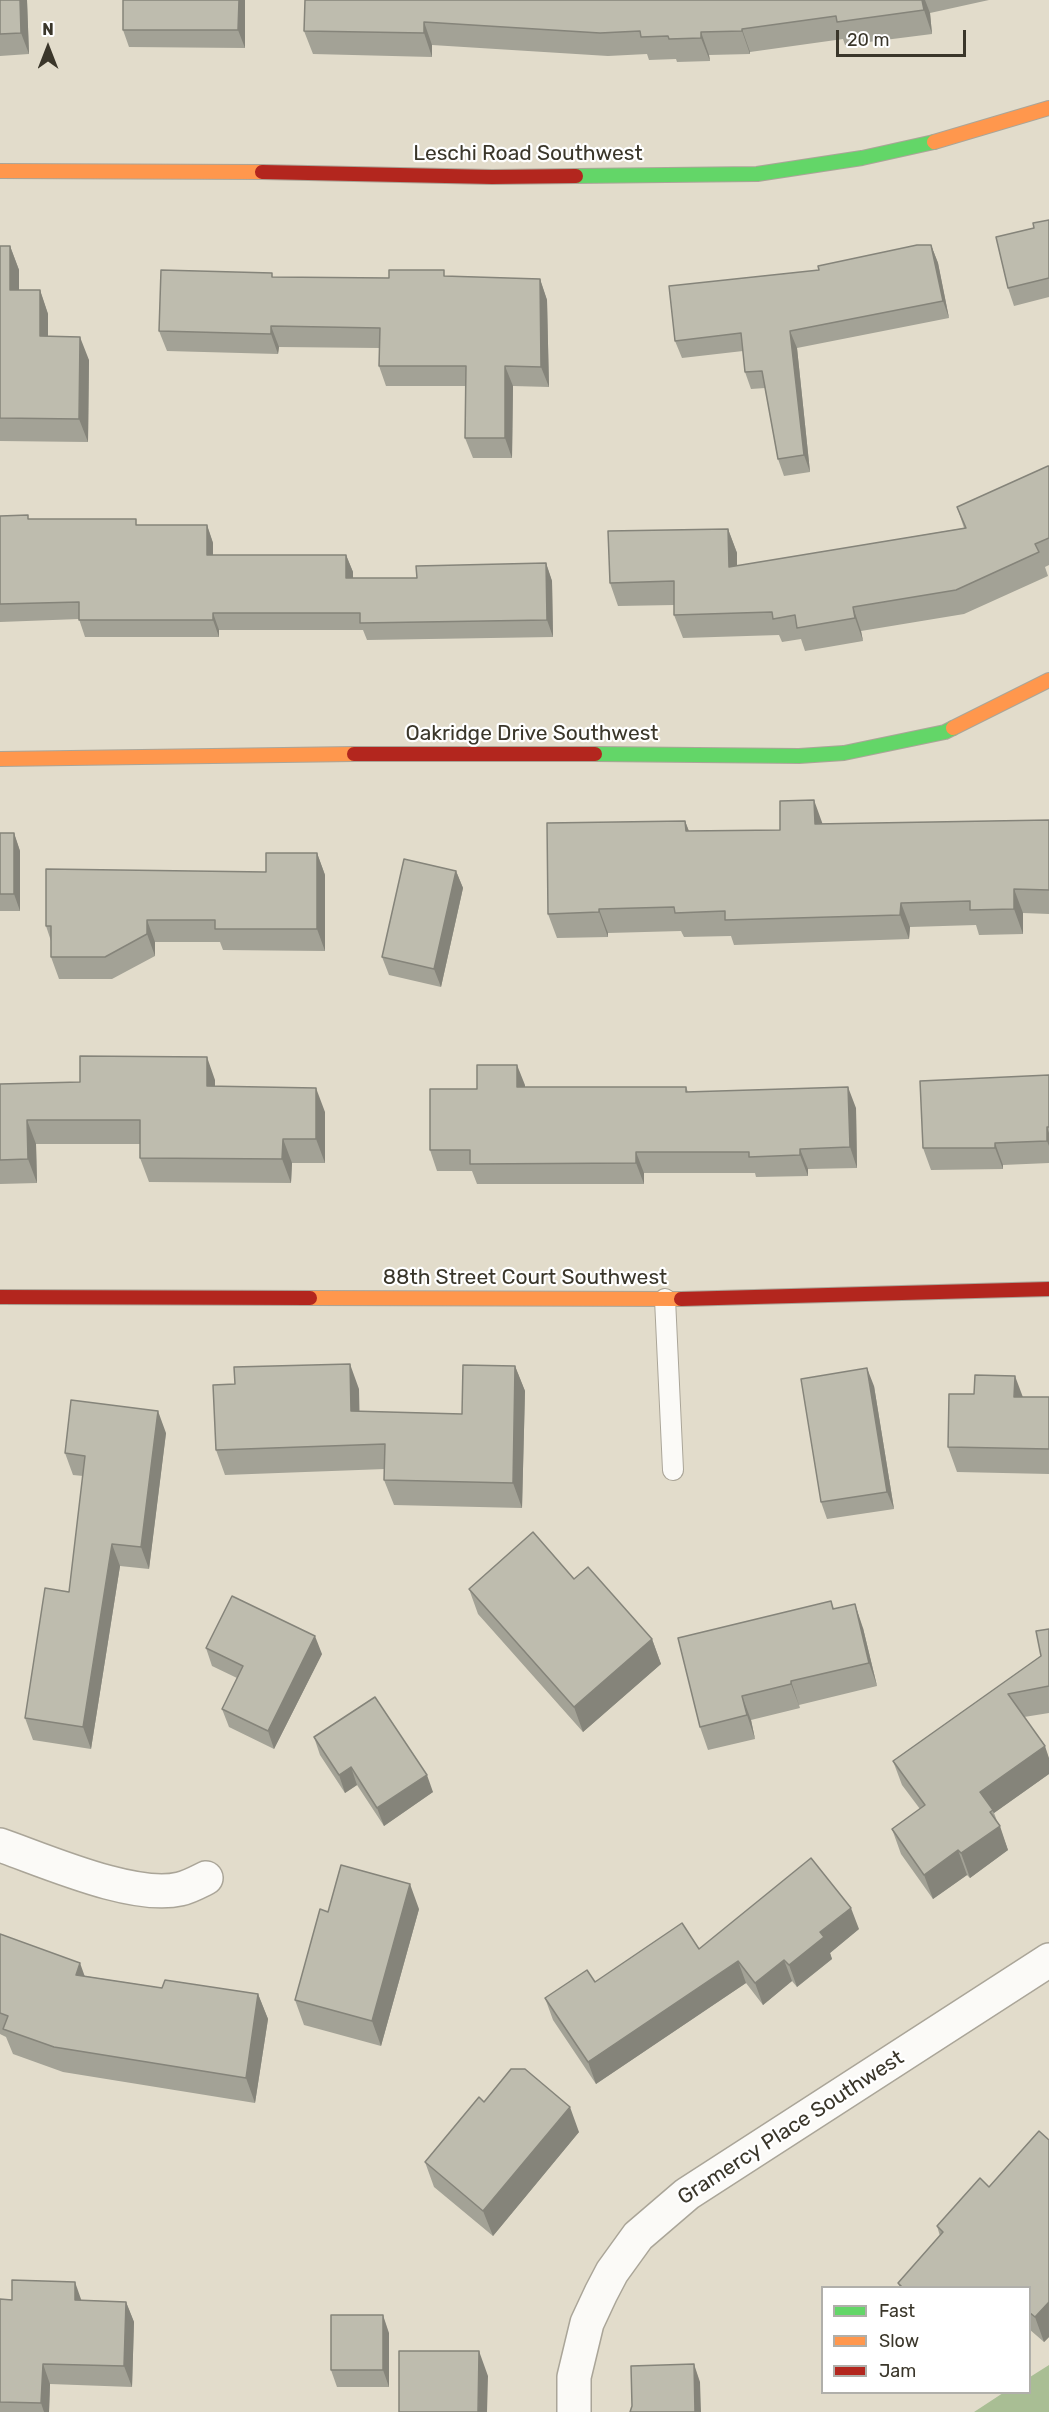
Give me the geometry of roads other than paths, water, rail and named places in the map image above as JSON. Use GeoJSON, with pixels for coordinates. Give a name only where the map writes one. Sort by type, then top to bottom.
{"type":"FeatureCollection","features":[{"type":"Feature","properties":{"kind":"street","name":"Leschi Road Southwest"},"geometry":{"type":"LineString","coordinates":[[0,171],[212,171],[492,177],[757,174],[862,158],[956,138],[1049,108]]}},
{"type":"Feature","properties":{"kind":"street","name":"Oakridge Drive Southwest"},"geometry":{"type":"LineString","coordinates":[[0,759],[453,753],[799,756],[844,753],[945,732],[1049,680]]}},
{"type":"Feature","properties":{"kind":"street","name":"88th Street Court Southwest"},"geometry":{"type":"LineString","coordinates":[[1,1303],[665,1299],[1049,1289]]}},
{"type":"Feature","properties":{"kind":"street"},"geometry":{"type":"LineString","coordinates":[[0,1845],[111,1883],[146,1891],[180,1889],[206,1878]]}},
{"type":"Feature","properties":{"kind":"street","name":"Gramercy Place Southwest"},"geometry":{"type":"LineString","coordinates":[[574,2412],[574,2377],[587,2323],[612,2272],[638,2236],[687,2194],[1049,1960]]}},
{"type":"Feature","properties":{"kind":"lane"},"geometry":{"type":"LineString","coordinates":[[665,1299],[673,1470]]}}]}
